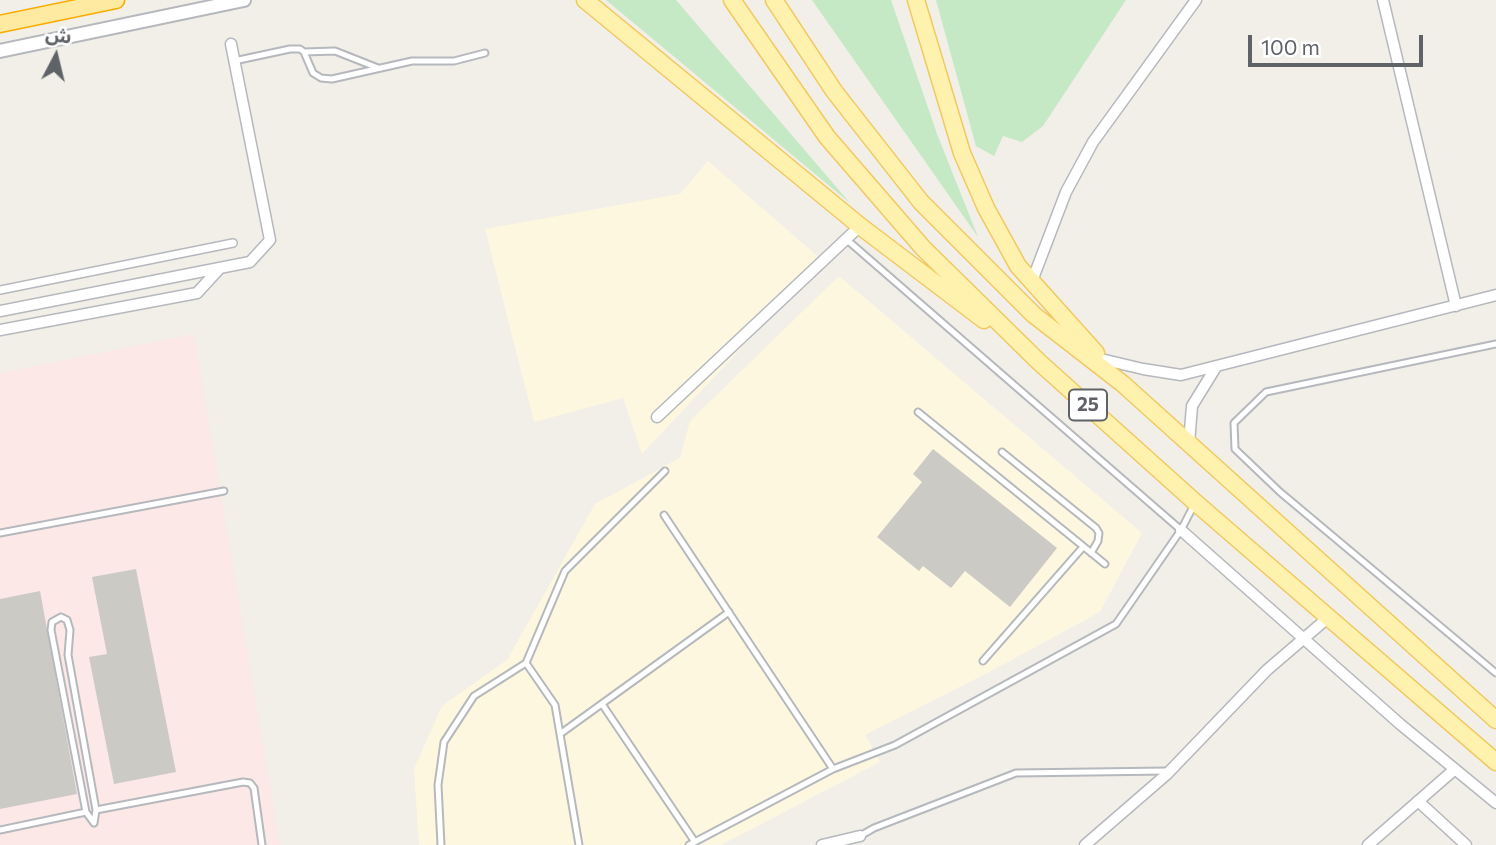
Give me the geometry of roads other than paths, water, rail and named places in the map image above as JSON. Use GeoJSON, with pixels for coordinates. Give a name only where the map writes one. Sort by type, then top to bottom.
{"type":"FeatureCollection","features":[{"type":"Feature","properties":{"kind":"highway"},"geometry":{"type":"LineString","coordinates":[[0,24],[113,1]]}},
{"type":"Feature","properties":{"kind":"highway"},"geometry":{"type":"LineString","coordinates":[[0,29],[23,19]]}},
{"type":"Feature","properties":{"kind":"main road"},"geometry":{"type":"LineString","coordinates":[[585,0],[860,226],[1039,362]]}},
{"type":"Feature","properties":{"kind":"main road"},"geometry":{"type":"LineString","coordinates":[[592,0],[605,16]]}},
{"type":"Feature","properties":{"kind":"main road","name":"25"},"geometry":{"type":"LineString","coordinates":[[732,0],[827,137],[923,248],[1039,362],[1196,503],[1496,762]]}},
{"type":"Feature","properties":{"kind":"main road","name":"25"},"geometry":{"type":"LineString","coordinates":[[774,0],[834,91],[921,202],[1034,315],[1123,384],[1496,720]]}},
{"type":"Feature","properties":{"kind":"main road"},"geometry":{"type":"LineString","coordinates":[[916,0],[962,153],[986,208],[1018,266],[1123,384]]}},
{"type":"Feature","properties":{"kind":"street"},"geometry":{"type":"LineString","coordinates":[[0,51],[244,0]]}},
{"type":"Feature","properties":{"kind":"street"},"geometry":{"type":"LineString","coordinates":[[1032,281],[1066,192],[1093,142],[1196,0]]}},
{"type":"Feature","properties":{"kind":"street"},"geometry":{"type":"LineString","coordinates":[[1383,0],[1456,306]]}},
{"type":"Feature","properties":{"kind":"street"},"geometry":{"type":"LineString","coordinates":[[0,311],[250,262],[270,240],[231,44]]}},
{"type":"Feature","properties":{"kind":"street"},"geometry":{"type":"LineString","coordinates":[[657,416],[860,226]]}},
{"type":"Feature","properties":{"kind":"street"},"geometry":{"type":"LineString","coordinates":[[0,290],[233,243]]}},
{"type":"Feature","properties":{"kind":"street"},"geometry":{"type":"LineString","coordinates":[[0,330],[197,293],[220,268]]}},
{"type":"Feature","properties":{"kind":"street"},"geometry":{"type":"LineString","coordinates":[[1101,359],[1181,375],[1496,295]]}},
{"type":"Feature","properties":{"kind":"street"},"geometry":{"type":"LineString","coordinates":[[1189,443],[1192,406],[1216,367]]}},
{"type":"Feature","properties":{"kind":"street"},"geometry":{"type":"LineString","coordinates":[[1181,530],[1303,639],[1496,803]]}},
{"type":"Feature","properties":{"kind":"street"},"geometry":{"type":"LineString","coordinates":[[1085,845],[1170,771],[1267,670],[1330,616]]}},
{"type":"Feature","properties":{"kind":"street"},"geometry":{"type":"LineString","coordinates":[[1368,845],[1454,769]]}},
{"type":"Feature","properties":{"kind":"street"},"geometry":{"type":"LineString","coordinates":[[1418,801],[1466,845]]}},
{"type":"Feature","properties":{"kind":"street"},"geometry":{"type":"LineString","coordinates":[[822,845],[860,836]]}},
{"type":"Feature","properties":{"kind":"lane"},"geometry":{"type":"LineString","coordinates":[[234,61],[300,49],[304,52],[335,51],[379,68]]}},
{"type":"Feature","properties":{"kind":"lane"},"geometry":{"type":"LineString","coordinates":[[304,52],[313,73],[321,78],[332,79],[412,61],[454,61],[485,53]]}},
{"type":"Feature","properties":{"kind":"lane"},"geometry":{"type":"LineString","coordinates":[[846,239],[1181,530]]}},
{"type":"Feature","properties":{"kind":"lane"},"geometry":{"type":"LineString","coordinates":[[1496,344],[1266,392],[1234,423],[1235,449],[1290,500],[1496,673]]}},
{"type":"Feature","properties":{"kind":"lane"},"geometry":{"type":"LineString","coordinates":[[918,412],[1105,564]]}},
{"type":"Feature","properties":{"kind":"lane"},"geometry":{"type":"LineString","coordinates":[[1002,452],[1096,528],[1099,533],[1098,541],[1091,553]]}},
{"type":"Feature","properties":{"kind":"lane"},"geometry":{"type":"LineString","coordinates":[[441,845],[438,785],[444,742],[474,696],[526,663],[565,571],[665,471]]}},
{"type":"Feature","properties":{"kind":"lane"},"geometry":{"type":"LineString","coordinates":[[0,533],[224,491]]}},
{"type":"Feature","properties":{"kind":"lane"},"geometry":{"type":"LineString","coordinates":[[603,704],[692,844],[833,769],[895,745],[1116,624],[1181,530],[1196,503]]}},
{"type":"Feature","properties":{"kind":"lane"},"geometry":{"type":"LineString","coordinates":[[664,515],[833,769]]}},
{"type":"Feature","properties":{"kind":"lane"},"geometry":{"type":"LineString","coordinates":[[983,662],[1083,547]]}},
{"type":"Feature","properties":{"kind":"lane"},"geometry":{"type":"LineString","coordinates":[[560,734],[729,612]]}},
{"type":"Feature","properties":{"kind":"lane"},"geometry":{"type":"LineString","coordinates":[[61,617],[67,620],[70,630],[68,655],[96,810],[94,823],[86,812],[51,630],[52,622],[61,617]]}},
{"type":"Feature","properties":{"kind":"lane"},"geometry":{"type":"LineString","coordinates":[[526,663],[555,705],[579,845]]}},
{"type":"Feature","properties":{"kind":"lane"},"geometry":{"type":"LineString","coordinates":[[843,845],[874,828],[1016,773],[1170,771]]}},
{"type":"Feature","properties":{"kind":"lane"},"geometry":{"type":"LineString","coordinates":[[0,830],[243,782],[250,783],[254,788],[262,845]]}}]}
